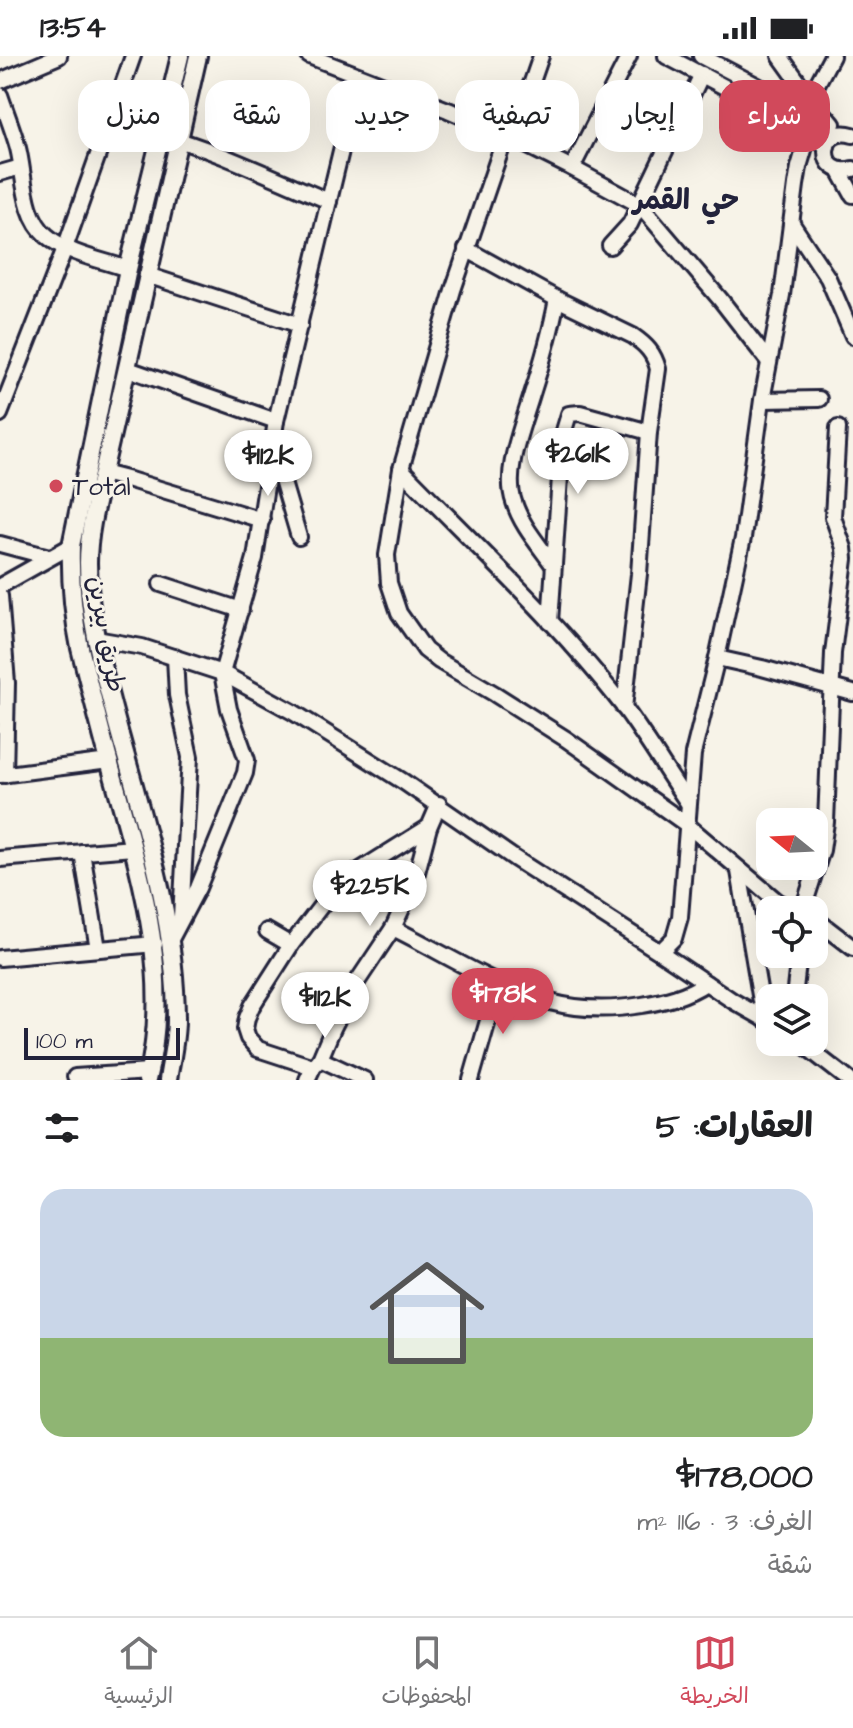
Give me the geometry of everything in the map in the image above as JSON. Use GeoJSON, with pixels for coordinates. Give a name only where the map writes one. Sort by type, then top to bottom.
{"type":"FeatureCollection","features":[{"type":"Feature","properties":{"kind":"main road","name":"طريق بيرين"},"geometry":{"type":"LineString","coordinates":[[174,80],[180,56]]}},
{"type":"Feature","properties":{"kind":"main road","name":"طريق بيرين"},"geometry":{"type":"LineString","coordinates":[[189,98],[198,56]]}},
{"type":"Feature","properties":{"kind":"main road","name":"طريق بيرين"},"geometry":{"type":"LineString","coordinates":[[157,152],[128,269],[71,546],[70,584],[74,617],[109,761],[175,982],[176,1023],[168,1080]]}},
{"type":"Feature","properties":{"kind":"main road","name":"طريق بيرين"},"geometry":{"type":"LineString","coordinates":[[148,1076],[156,1034],[163,942],[153,859],[96,639],[88,560],[90,533],[103,473],[177,152]]}},
{"type":"Feature","properties":{"kind":"street"},"geometry":{"type":"LineString","coordinates":[[0,81],[59,56]]}},
{"type":"Feature","properties":{"kind":"street"},"geometry":{"type":"LineString","coordinates":[[0,414],[65,248],[133,56]]}},
{"type":"Feature","properties":{"kind":"street"},"geometry":{"type":"LineString","coordinates":[[309,56],[455,113]]}},
{"type":"Feature","properties":{"kind":"street"},"geometry":{"type":"LineString","coordinates":[[533,80],[541,56]]}},
{"type":"Feature","properties":{"kind":"street"},"geometry":{"type":"LineString","coordinates":[[572,168],[629,56]]}},
{"type":"Feature","properties":{"kind":"street"},"geometry":{"type":"LineString","coordinates":[[666,56],[706,61],[744,80]]}},
{"type":"Feature","properties":{"kind":"street"},"geometry":{"type":"LineString","coordinates":[[780,56],[798,80]]}},
{"type":"Feature","properties":{"kind":"street"},"geometry":{"type":"LineString","coordinates":[[819,80],[832,56]]}},
{"type":"Feature","properties":{"kind":"street"},"geometry":{"type":"LineString","coordinates":[[706,61],[732,80]]}},
{"type":"Feature","properties":{"kind":"street"},"geometry":{"type":"LineString","coordinates":[[610,246],[630,224],[640,205],[706,61]]}},
{"type":"Feature","properties":{"kind":"street"},"geometry":{"type":"LineString","coordinates":[[0,958],[163,942],[181,921],[198,888],[247,767],[229,709],[222,673],[255,558],[276,421],[359,76]]}},
{"type":"Feature","properties":{"kind":"street"},"geometry":{"type":"LineString","coordinates":[[0,95],[14,135],[28,203],[37,226],[47,237],[65,248],[128,269]]}},
{"type":"Feature","properties":{"kind":"street"},"geometry":{"type":"LineString","coordinates":[[830,119],[843,135],[828,161],[846,169],[853,195]]}},
{"type":"Feature","properties":{"kind":"street"},"geometry":{"type":"LineString","coordinates":[[189,144],[329,201]]}},
{"type":"Feature","properties":{"kind":"street"},"geometry":{"type":"LineString","coordinates":[[500,152],[453,290],[401,469],[387,555],[389,583],[399,613],[415,638],[439,661],[566,739],[686,824],[771,896]]}},
{"type":"Feature","properties":{"kind":"street"},"geometry":{"type":"LineString","coordinates":[[540,152],[640,205],[769,362]]}},
{"type":"Feature","properties":{"kind":"street"},"geometry":{"type":"LineString","coordinates":[[660,952],[674,938],[680,917],[693,754],[743,538],[762,400],[782,295],[803,152]]}},
{"type":"Feature","properties":{"kind":"street"},"geometry":{"type":"LineString","coordinates":[[0,173],[21,167]]}},
{"type":"Feature","properties":{"kind":"street"},"geometry":{"type":"LineString","coordinates":[[792,224],[828,278],[853,336]]}},
{"type":"Feature","properties":{"kind":"street"},"geometry":{"type":"LineString","coordinates":[[466,249],[633,336],[652,353],[658,369],[649,432],[639,574],[624,708]]}},
{"type":"Feature","properties":{"kind":"street"},"geometry":{"type":"LineString","coordinates":[[147,275],[300,325]]}},
{"type":"Feature","properties":{"kind":"street"},"geometry":{"type":"LineString","coordinates":[[553,565],[528,529],[511,491],[512,463],[557,299]]}},
{"type":"Feature","properties":{"kind":"street"},"geometry":{"type":"LineString","coordinates":[[128,369],[276,421]]}},
{"type":"Feature","properties":{"kind":"street"},"geometry":{"type":"LineString","coordinates":[[762,400],[819,399]]}},
{"type":"Feature","properties":{"kind":"street"},"geometry":{"type":"LineString","coordinates":[[550,622],[563,434],[569,414],[580,413],[649,432]]}},
{"type":"Feature","properties":{"kind":"street"},"geometry":{"type":"LineString","coordinates":[[808,896],[825,835],[833,653],[847,539],[833,517],[838,428]]}},
{"type":"Feature","properties":{"kind":"street"},"geometry":{"type":"LineString","coordinates":[[273,447],[299,537]]}},
{"type":"Feature","properties":{"kind":"street"},"geometry":{"type":"LineString","coordinates":[[401,469],[550,622],[624,708],[688,803]]}},
{"type":"Feature","properties":{"kind":"street"},"geometry":{"type":"LineString","coordinates":[[103,473],[262,520]]}},
{"type":"Feature","properties":{"kind":"street"},"geometry":{"type":"LineString","coordinates":[[0,544],[49,557]]}},
{"type":"Feature","properties":{"kind":"street"},"geometry":{"type":"LineString","coordinates":[[0,586],[71,546]]}},
{"type":"Feature","properties":{"kind":"street"},"geometry":{"type":"LineString","coordinates":[[161,584],[241,610]]}},
{"type":"Feature","properties":{"kind":"street"},"geometry":{"type":"LineString","coordinates":[[0,596],[7,683],[3,775],[109,761]]}},
{"type":"Feature","properties":{"kind":"street"},"geometry":{"type":"LineString","coordinates":[[96,639],[127,643],[222,673],[293,712],[439,804],[514,858],[756,1015]]}},
{"type":"Feature","properties":{"kind":"street"},"geometry":{"type":"LineString","coordinates":[[175,657],[177,695],[190,757],[181,921]]}},
{"type":"Feature","properties":{"kind":"street"},"geometry":{"type":"LineString","coordinates":[[717,658],[853,693]]}},
{"type":"Feature","properties":{"kind":"street"},"geometry":{"type":"LineString","coordinates":[[313,1068],[353,988],[393,928],[415,880],[429,827],[439,804]]}},
{"type":"Feature","properties":{"kind":"street"},"geometry":{"type":"LineString","coordinates":[[365,1080],[313,1068],[258,1049],[248,1038],[245,1029],[247,1018],[291,945],[338,884],[429,827]]}},
{"type":"Feature","properties":{"kind":"street"},"geometry":{"type":"LineString","coordinates":[[0,859],[133,848]]}},
{"type":"Feature","properties":{"kind":"street"},"geometry":{"type":"LineString","coordinates":[[82,852],[98,949]]}},
{"type":"Feature","properties":{"kind":"street"},"geometry":{"type":"LineString","coordinates":[[739,871],[760,984]]}},
{"type":"Feature","properties":{"kind":"street"},"geometry":{"type":"LineString","coordinates":[[393,928],[499,982],[549,1002],[586,1008],[628,1007],[670,1000],[706,983]]}},
{"type":"Feature","properties":{"kind":"street"},"geometry":{"type":"LineString","coordinates":[[828,929],[853,948]]}},
{"type":"Feature","properties":{"kind":"street"},"geometry":{"type":"LineString","coordinates":[[267,931],[291,945]]}},
{"type":"Feature","properties":{"kind":"street"},"geometry":{"type":"LineString","coordinates":[[471,1080],[499,982]]}},
{"type":"Feature","properties":{"kind":"street"},"geometry":{"type":"LineString","coordinates":[[818,1056],[849,1080]]}},
{"type":"Feature","properties":{"kind":"street"},"geometry":{"type":"LineString","coordinates":[[75,1077],[148,1076]]}},
{"type":"Feature","properties":{"kind":"place","name":"Total"},"geometry":{"type":"Point","coordinates":[56,486]}},
{"type":"Feature","properties":{"kind":"district","name":"حي القمر"},"geometry":{"type":"Point","coordinates":[686,199]}}]}
